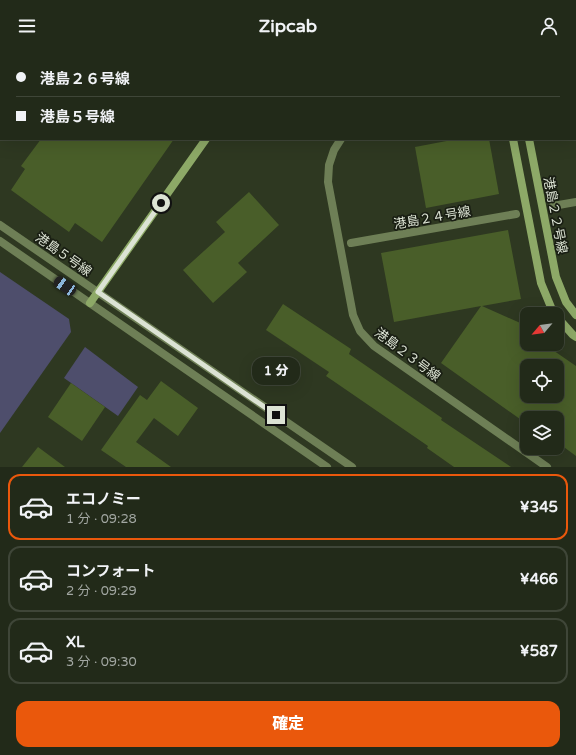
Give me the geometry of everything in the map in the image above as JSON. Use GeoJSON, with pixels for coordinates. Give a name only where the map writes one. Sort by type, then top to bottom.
{"type":"FeatureCollection","features":[{"type":"Feature","properties":{"kind":"street"},"geometry":{"type":"LineString","coordinates":[[90,304],[205,140]]}},
{"type":"Feature","properties":{"kind":"street","name":"港島２３号線"},"geometry":{"type":"LineString","coordinates":[[340,140],[334,150],[329,165],[328,182],[352,314],[360,331],[374,346],[547,467]]}},
{"type":"Feature","properties":{"kind":"street"},"geometry":{"type":"LineString","coordinates":[[513,140],[540,283],[551,307]]}},
{"type":"Feature","properties":{"kind":"street","name":"港島２２号線"},"geometry":{"type":"LineString","coordinates":[[530,140],[556,278],[566,302],[576,314]]}},
{"type":"Feature","properties":{"kind":"street"},"geometry":{"type":"LineString","coordinates":[[553,206],[576,202]]}},
{"type":"Feature","properties":{"kind":"street","name":"港島２４号線"},"geometry":{"type":"LineString","coordinates":[[352,243],[516,214]]}},
{"type":"Feature","properties":{"kind":"street","name":"港島５号線"},"geometry":{"type":"LineString","coordinates":[[0,225],[352,467]]}},
{"type":"Feature","properties":{"kind":"street","name":"港島５号線"},"geometry":{"type":"LineString","coordinates":[[0,241],[327,467]]}},
{"type":"Feature","properties":{"kind":"street"},"geometry":{"type":"LineString","coordinates":[[564,325],[576,337]]}},
{"type":"Feature","properties":{"kind":"shaded area"},"geometry":{"type":"Polygon","coordinates":[[[0,272],[69,319],[71,332],[0,433],[0,272]]]}},
{"type":"Feature","properties":{"kind":"shaded area"},"geometry":{"type":"Polygon","coordinates":[[[85,347],[138,387],[118,416],[64,378],[85,347]]]}},
{"type":"Feature","properties":{"kind":"building"},"geometry":{"type":"Polygon","coordinates":[[[40,140],[173,140],[102,242],[75,223],[69,232],[11,190],[25,169],[21,166],[40,140]]]}},
{"type":"Feature","properties":{"kind":"building"},"geometry":{"type":"Polygon","coordinates":[[[452,140],[489,140],[499,194],[426,208],[415,147],[452,140]]]}},
{"type":"Feature","properties":{"kind":"building"},"geometry":{"type":"Polygon","coordinates":[[[249,192],[279,225],[238,263],[247,272],[213,303],[183,270],[225,232],[216,222],[249,192]]]}},
{"type":"Feature","properties":{"kind":"building"},"geometry":{"type":"Polygon","coordinates":[[[508,230],[521,299],[482,306],[520,323],[520,351],[554,351],[576,366],[576,456],[564,447],[564,411],[520,411],[520,419],[441,363],[481,306],[394,322],[381,253],[508,230]]]}},
{"type":"Feature","properties":{"kind":"building"},"geometry":{"type":"Polygon","coordinates":[[[283,304],[351,349],[349,354],[442,418],[441,420],[511,467],[454,467],[427,448],[428,446],[326,376],[329,372],[266,330],[283,304]]]}},
{"type":"Feature","properties":{"kind":"building"},"geometry":{"type":"Polygon","coordinates":[[[161,381],[198,408],[178,436],[154,418],[136,442],[171,467],[126,467],[101,450],[140,395],[147,400],[161,381]]]}},
{"type":"Feature","properties":{"kind":"building"},"geometry":{"type":"Polygon","coordinates":[[[71,383],[105,407],[82,441],[48,417],[71,383]]]}},
{"type":"Feature","properties":{"kind":"building"},"geometry":{"type":"Polygon","coordinates":[[[38,447],[65,467],[22,467],[38,447]]]}},
{"type":"Feature","properties":{"kind":"route"},"geometry":{"type":"LineString","coordinates":[[161,203],[98,292],[276,415]]}}]}
